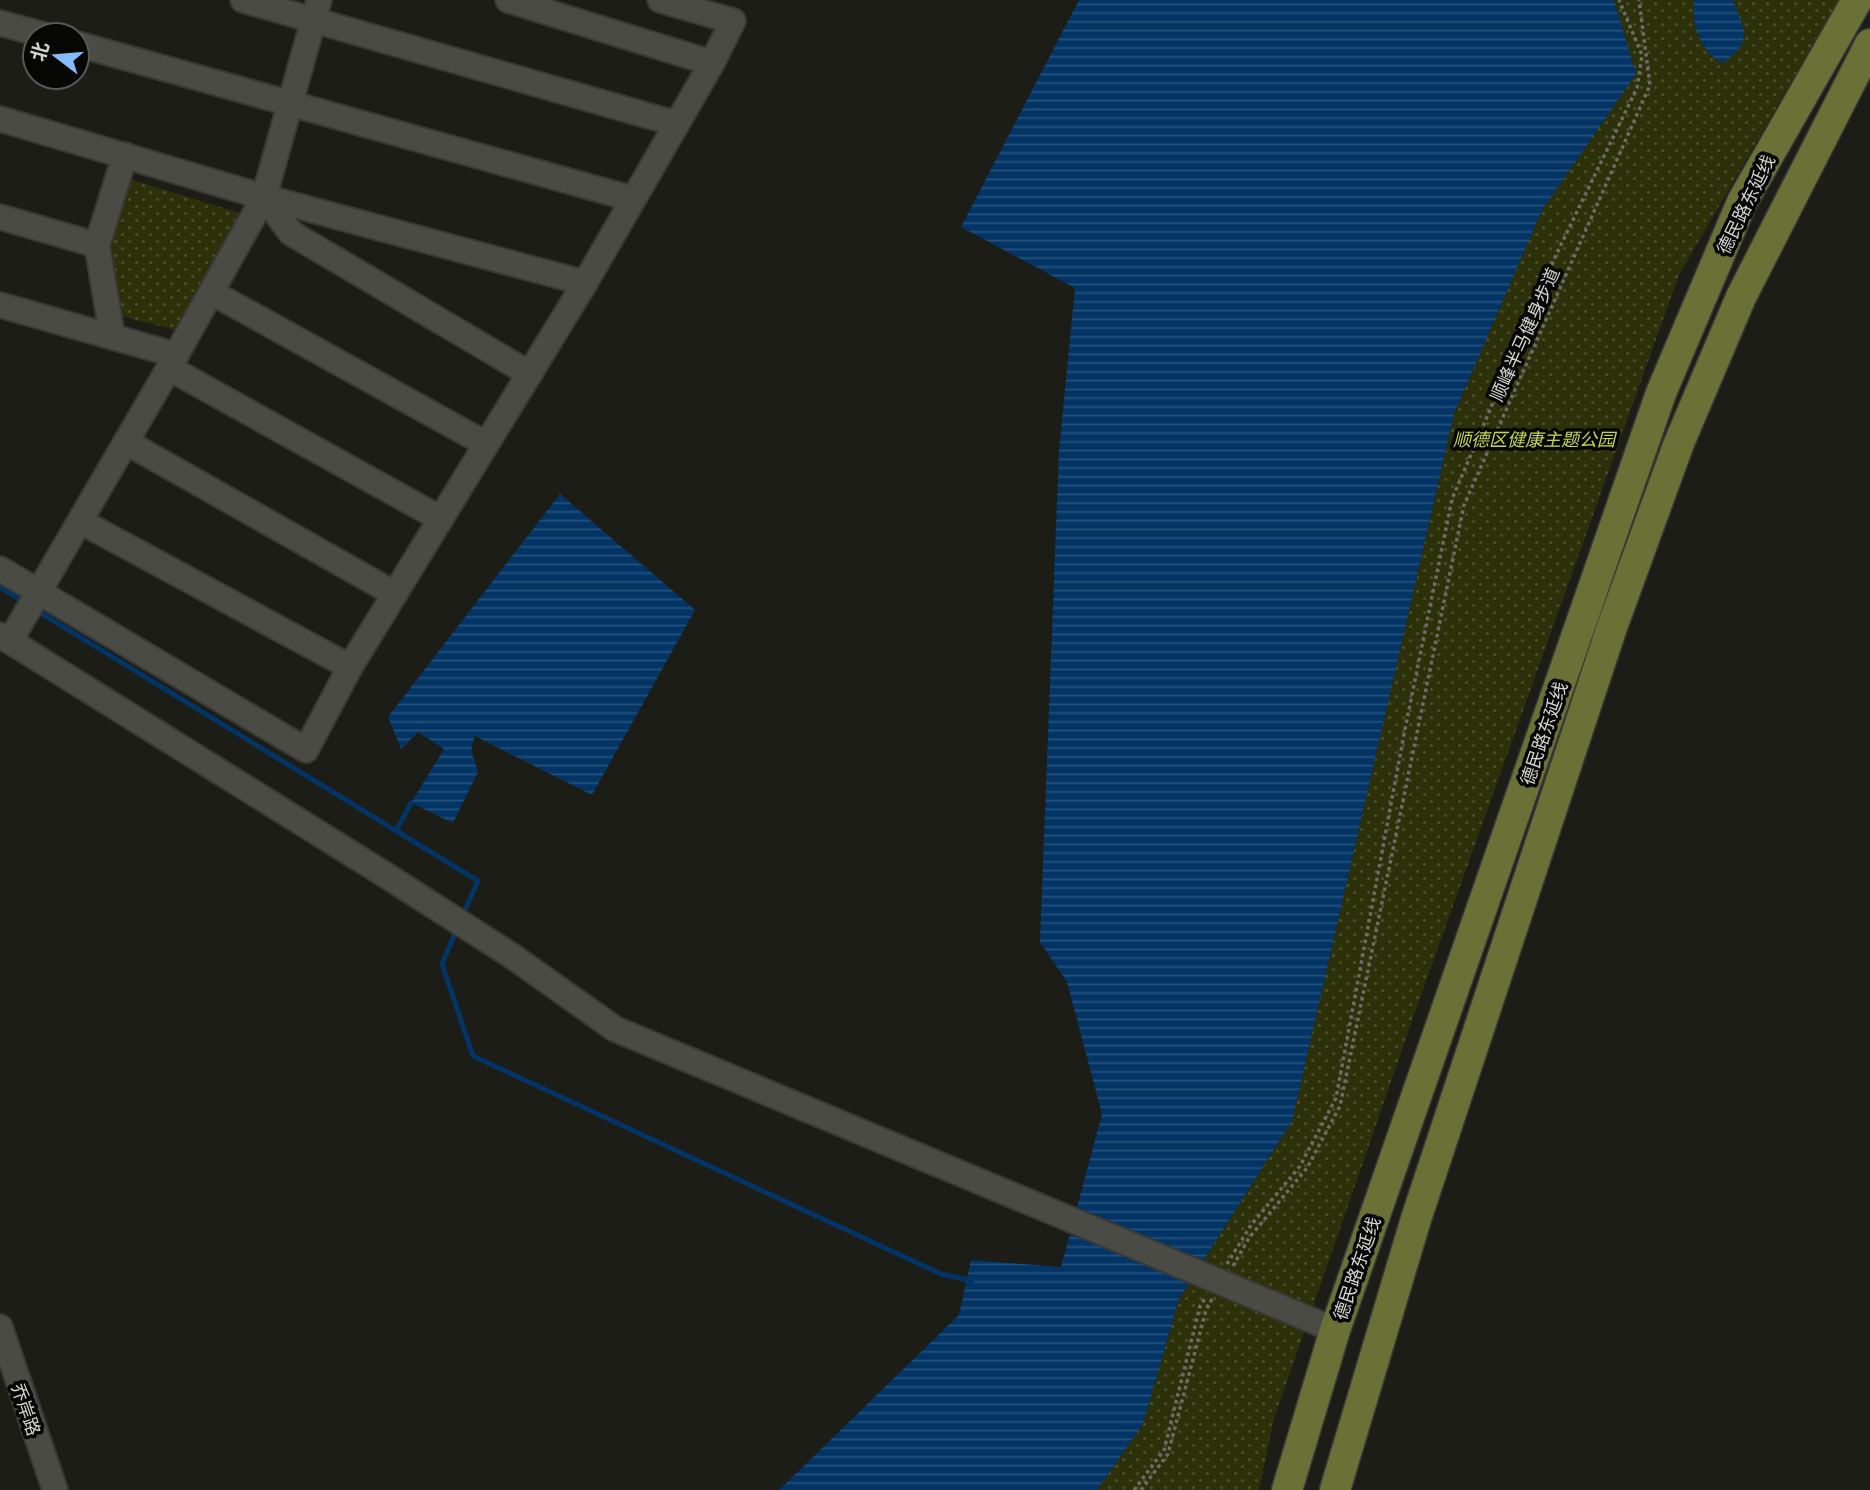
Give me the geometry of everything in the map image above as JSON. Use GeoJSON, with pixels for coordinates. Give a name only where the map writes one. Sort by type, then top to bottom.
{"type":"FeatureCollection","features":[{"type":"Feature","properties":{"kind":"main road","name":"德民路东延线"},"geometry":{"type":"LineString","coordinates":[[1287,1490],[1335,1330],[1661,393],[1742,202],[1857,0]]}},
{"type":"Feature","properties":{"kind":"main road","name":"德民路东延线"},"geometry":{"type":"LineString","coordinates":[[1335,1490],[1420,1206],[1612,627],[1679,443],[1741,297],[1870,44]]}},
{"type":"Feature","properties":{"kind":"street"},"geometry":{"type":"LineString","coordinates":[[243,0],[316,10],[677,124]]}},
{"type":"Feature","properties":{"kind":"street"},"geometry":{"type":"LineString","coordinates":[[508,0],[712,63]]}},
{"type":"Feature","properties":{"kind":"street"},"geometry":{"type":"LineString","coordinates":[[0,569],[306,750],[350,667],[585,283],[712,63],[733,21],[660,0]]}},
{"type":"Feature","properties":{"kind":"street"},"geometry":{"type":"LineString","coordinates":[[316,10],[264,197],[173,361],[38,593],[9,634],[512,956],[615,1029],[1335,1330]]}},
{"type":"Feature","properties":{"kind":"street"},"geometry":{"type":"LineString","coordinates":[[0,23],[21,29]]}},
{"type":"Feature","properties":{"kind":"street"},"geometry":{"type":"LineString","coordinates":[[91,48],[634,199]]}},
{"type":"Feature","properties":{"kind":"street"},"geometry":{"type":"LineString","coordinates":[[0,118],[264,197],[585,283]]}},
{"type":"Feature","properties":{"kind":"street"},"geometry":{"type":"LineString","coordinates":[[112,335],[97,245],[125,155]]}},
{"type":"Feature","properties":{"kind":"street"},"geometry":{"type":"LineString","coordinates":[[264,197],[291,233],[530,374]]}},
{"type":"Feature","properties":{"kind":"street"},"geometry":{"type":"LineString","coordinates":[[0,217],[97,245]]}},
{"type":"Feature","properties":{"kind":"street"},"geometry":{"type":"LineString","coordinates":[[211,292],[486,444]]}},
{"type":"Feature","properties":{"kind":"street"},"geometry":{"type":"LineString","coordinates":[[0,305],[112,335],[173,361],[441,519]]}},
{"type":"Feature","properties":{"kind":"street"},"geometry":{"type":"LineString","coordinates":[[126,442],[395,594]]}},
{"type":"Feature","properties":{"kind":"street"},"geometry":{"type":"LineString","coordinates":[[79,521],[350,667]]}},
{"type":"Feature","properties":{"kind":"street","name":"乔岸路"},"geometry":{"type":"LineString","coordinates":[[0,1327],[55,1490]]}},
{"type":"Feature","properties":{"kind":"path"},"geometry":{"type":"LineString","coordinates":[[1141,1490],[1168,1454],[1206,1310],[1220,1281],[1251,1225],[1300,1166],[1336,1098],[1405,729],[1452,499],[1556,255],[1637,88],[1642,55],[1619,0]]}},
{"type":"Feature","properties":{"kind":"path","name":"顺峰半马健身步道"},"geometry":{"type":"LineString","coordinates":[[1220,1281],[1249,1238],[1307,1168],[1340,1106],[1464,505],[1650,85],[1639,0]]}},
{"type":"Feature","properties":{"kind":"path"},"geometry":{"type":"LineString","coordinates":[[1134,1490],[1164,1450],[1200,1306],[1220,1281]]}},
{"type":"Feature","properties":{"kind":"green space","name":"顺德区健康主题公园"},"geometry":{"type":"Polygon","coordinates":[[[1614,0],[1839,0],[1679,275],[1419,1001],[1274,1419],[1259,1490],[1097,1490],[1143,1424],[1179,1299],[1292,1121],[1454,414],[1542,210],[1636,74],[1614,0]]]}},
{"type":"Feature","properties":{"kind":"green space"},"geometry":{"type":"Polygon","coordinates":[[[123,177],[243,214],[179,331],[121,316],[107,246],[123,177]]]}},
{"type":"Feature","properties":{"kind":"water"},"geometry":{"type":"Polygon","coordinates":[[[1079,0],[1614,0],[1636,74],[1542,210],[1454,414],[1292,1121],[1179,1299],[1143,1424],[1097,1490],[779,1490],[959,1315],[971,1260],[1061,1267],[1102,1114],[1067,982],[1040,942],[1059,451],[1075,288],[961,227],[1079,0]]]}},
{"type":"Feature","properties":{"kind":"water"},"geometry":{"type":"Polygon","coordinates":[[[1694,0],[1733,0],[1743,28],[1743,41],[1740,48],[1723,63],[1709,53],[1699,37],[1694,18],[1694,0]]]}},
{"type":"Feature","properties":{"kind":"water"},"geometry":{"type":"Polygon","coordinates":[[[560,494],[695,610],[592,795],[475,736],[471,750],[478,772],[453,823],[411,803],[444,749],[418,732],[401,749],[388,717],[560,494]]]}},
{"type":"Feature","properties":{"kind":"waterway"},"geometry":{"type":"LineString","coordinates":[[0,587],[25,603]]}},
{"type":"Feature","properties":{"kind":"waterway"},"geometry":{"type":"LineString","coordinates":[[36,610],[478,881],[462,917]]}},
{"type":"Feature","properties":{"kind":"waterway"},"geometry":{"type":"LineString","coordinates":[[396,831],[411,803]]}},
{"type":"Feature","properties":{"kind":"waterway"},"geometry":{"type":"LineString","coordinates":[[457,929],[442,964],[473,1056],[941,1274],[972,1281]]}}]}
